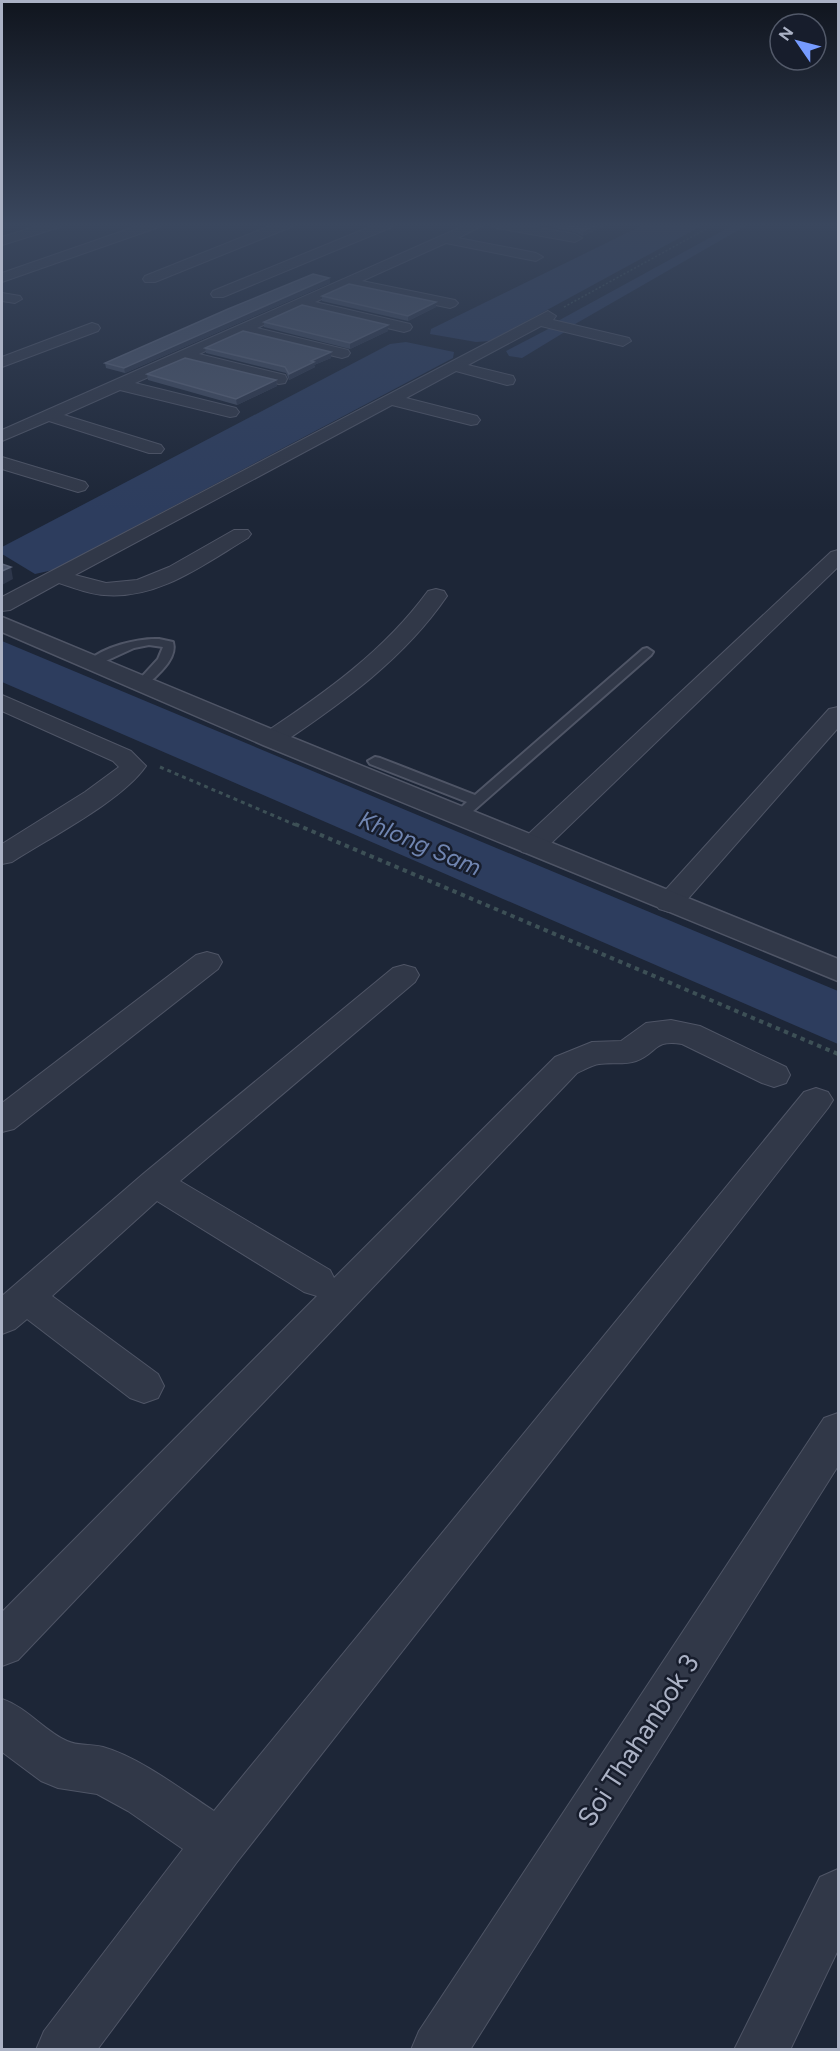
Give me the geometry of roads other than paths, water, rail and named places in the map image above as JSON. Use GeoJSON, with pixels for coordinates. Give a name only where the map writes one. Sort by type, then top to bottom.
{"type":"FeatureCollection","features":[{"type":"Feature","properties":{"kind":"street"},"geometry":{"type":"LineString","coordinates":[[2,436],[262,320]]}},
{"type":"Feature","properties":{"kind":"street"},"geometry":{"type":"LineString","coordinates":[[372,320],[404,327]]}},
{"type":"Feature","properties":{"kind":"street"},"geometry":{"type":"LineString","coordinates":[[2,606],[542,320]]}},
{"type":"Feature","properties":{"kind":"street"},"geometry":{"type":"LineString","coordinates":[[546,320],[623,341]]}},
{"type":"Feature","properties":{"kind":"street"},"geometry":{"type":"LineString","coordinates":[[2,362],[92,327]]}},
{"type":"Feature","properties":{"kind":"street"},"geometry":{"type":"LineString","coordinates":[[240,330],[342,354]]}},
{"type":"Feature","properties":{"kind":"street"},"geometry":{"type":"LineString","coordinates":[[182,355],[279,379]]}},
{"type":"Feature","properties":{"kind":"street"},"geometry":{"type":"LineString","coordinates":[[454,366],[507,380]]}},
{"type":"Feature","properties":{"kind":"street"},"geometry":{"type":"LineString","coordinates":[[118,384],[230,412]]}},
{"type":"Feature","properties":{"kind":"street"},"geometry":{"type":"LineString","coordinates":[[392,400],[471,420]]}},
{"type":"Feature","properties":{"kind":"street"},"geometry":{"type":"LineString","coordinates":[[47,415],[155,449]]}},
{"type":"Feature","properties":{"kind":"street"},"geometry":{"type":"LineString","coordinates":[[2,463],[78,486]]}},
{"type":"Feature","properties":{"kind":"street"},"geometry":{"type":"LineString","coordinates":[[57,576],[106,589],[145,584],[173,573],[241,534]]}},
{"type":"Feature","properties":{"kind":"street"},"geometry":{"type":"LineString","coordinates":[[532,846],[838,556]]}},
{"type":"Feature","properties":{"kind":"street"},"geometry":{"type":"LineString","coordinates":[[272,739],[326,704],[383,655],[426,611],[436,596]]}},
{"type":"Feature","properties":{"kind":"street"},"geometry":{"type":"LineString","coordinates":[[2,624],[272,739],[468,808],[532,846],[838,971]]}},
{"type":"Feature","properties":{"kind":"street"},"geometry":{"type":"LineString","coordinates":[[2,702],[122,756],[133,766],[130,773],[110,787],[2,856]]}},
{"type":"Feature","properties":{"kind":"street"},"geometry":{"type":"LineString","coordinates":[[669,903],[838,714]]}},
{"type":"Feature","properties":{"kind":"street"},"geometry":{"type":"LineString","coordinates":[[2,1120],[207,962]]}},
{"type":"Feature","properties":{"kind":"street"},"geometry":{"type":"LineString","coordinates":[[144,1386],[14,1307],[155,1183],[404,975]]}},
{"type":"Feature","properties":{"kind":"street"},"geometry":{"type":"LineString","coordinates":[[2,1644],[567,1065],[592,1053],[628,1052],[657,1031],[671,1031],[689,1034],[774,1075]]}},
{"type":"Feature","properties":{"kind":"street"},"geometry":{"type":"LineString","coordinates":[[63,2049],[219,1844],[816,1100]]}},
{"type":"Feature","properties":{"kind":"street"},"geometry":{"type":"LineString","coordinates":[[155,1183],[316,1281]]}},
{"type":"Feature","properties":{"kind":"street","name":"Soi Thahanbok 3"},"geometry":{"type":"LineString","coordinates":[[438,2049],[838,1431]]}},
{"type":"Feature","properties":{"kind":"street"},"geometry":{"type":"LineString","coordinates":[[2,1723],[58,1764],[103,1771],[145,1794],[219,1844]]}},
{"type":"Feature","properties":{"kind":"street"},"geometry":{"type":"LineString","coordinates":[[761,2049],[838,1895]]}},
{"type":"Feature","properties":{"kind":"lane"},"geometry":{"type":"LineString","coordinates":[[93,662],[145,641],[159,641],[169,645],[164,659],[142,683]]}},
{"type":"Feature","properties":{"kind":"lane"},"geometry":{"type":"LineString","coordinates":[[375,760],[468,808],[647,652]]}},
{"type":"Feature","properties":{"kind":"water"},"geometry":{"type":"Polygon","coordinates":[[[450,320],[529,320],[490,341],[476,342],[430,334],[431,329],[450,320]]]}},
{"type":"Feature","properties":{"kind":"water"},"geometry":{"type":"Polygon","coordinates":[[[560,320],[583,320],[570,327],[556,322],[560,320]]]}},
{"type":"Feature","properties":{"kind":"water"},"geometry":{"type":"Polygon","coordinates":[[[552,327],[568,330],[522,358],[509,356],[506,351],[552,327]]]}},
{"type":"Feature","properties":{"kind":"water"},"geometry":{"type":"Polygon","coordinates":[[[406,342],[454,352],[453,358],[53,570],[35,574],[2,554],[2,547],[390,344],[406,342]]]}},
{"type":"Feature","properties":{"kind":"water","name":"Khlong Sam"},"geometry":{"type":"Polygon","coordinates":[[[2,641],[838,991],[838,1044],[2,682],[2,641]]]}}]}
